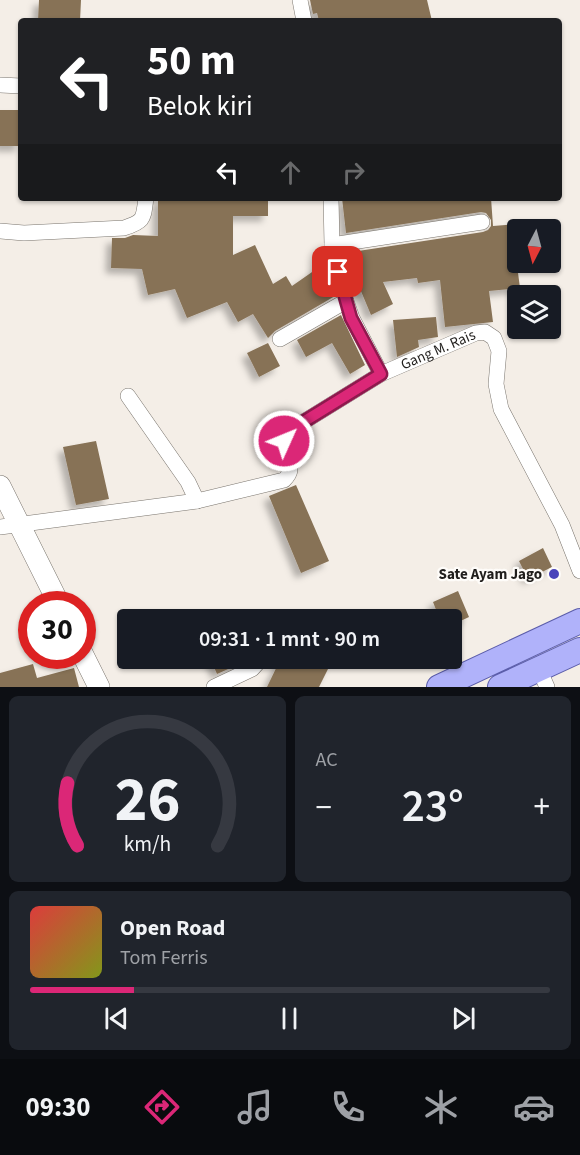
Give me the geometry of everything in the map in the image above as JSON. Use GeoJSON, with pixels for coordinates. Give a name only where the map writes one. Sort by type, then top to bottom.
{"type":"FeatureCollection","features":[{"type":"Feature","properties":{"kind":"main road"},"geometry":{"type":"LineString","coordinates":[[439,687],[580,621]]}},
{"type":"Feature","properties":{"kind":"main road"},"geometry":{"type":"LineString","coordinates":[[500,687],[543,678],[580,650]]}},
{"type":"Feature","properties":{"kind":"street"},"geometry":{"type":"LineString","coordinates":[[300,0],[303,18]]}},
{"type":"Feature","properties":{"kind":"street"},"geometry":{"type":"LineString","coordinates":[[0,85],[18,86]]}},
{"type":"Feature","properties":{"kind":"street"},"geometry":{"type":"LineString","coordinates":[[0,231],[24,233],[124,228],[138,224],[143,218],[146,201]]}},
{"type":"Feature","properties":{"kind":"street"},"geometry":{"type":"LineString","coordinates":[[331,201],[333,245],[346,302],[351,318],[381,374]]}},
{"type":"Feature","properties":{"kind":"street"},"geometry":{"type":"LineString","coordinates":[[333,245],[482,222]]}},
{"type":"Feature","properties":{"kind":"street"},"geometry":{"type":"LineString","coordinates":[[280,339],[346,302]]}},
{"type":"Feature","properties":{"kind":"street","name":"Gang M. Rais"},"geometry":{"type":"LineString","coordinates":[[10,526],[197,501],[284,480],[291,470],[284,447],[287,432],[381,374],[476,333],[485,333],[494,338],[499,351],[496,384],[501,409],[562,525],[580,571]]}},
{"type":"Feature","properties":{"kind":"street"},"geometry":{"type":"LineString","coordinates":[[128,396],[188,483],[197,501]]}},
{"type":"Feature","properties":{"kind":"street"},"geometry":{"type":"LineString","coordinates":[[0,486],[10,526],[50,591]]}},
{"type":"Feature","properties":{"kind":"street"},"geometry":{"type":"LineString","coordinates":[[90,669],[99,687]]}},
{"type":"Feature","properties":{"kind":"street"},"geometry":{"type":"LineString","coordinates":[[214,687],[252,669]]}},
{"type":"Feature","properties":{"kind":"building"},"geometry":{"type":"Polygon","coordinates":[[[39,0],[81,0],[80,18],[38,18],[39,0]]]}},
{"type":"Feature","properties":{"kind":"building"},"geometry":{"type":"Polygon","coordinates":[[[310,0],[427,0],[431,18],[318,18],[317,13],[313,14],[310,0]]]}},
{"type":"Feature","properties":{"kind":"building"},"geometry":{"type":"Polygon","coordinates":[[[0,110],[18,110],[18,146],[0,146],[0,110]]]}},
{"type":"Feature","properties":{"kind":"building"},"geometry":{"type":"Polygon","coordinates":[[[158,201],[268,201],[268,216],[233,216],[233,255],[255,245],[273,284],[286,276],[292,286],[325,263],[335,296],[275,331],[268,338],[253,314],[238,322],[227,302],[187,318],[175,289],[148,295],[142,269],[111,268],[112,238],[125,238],[133,235],[158,236],[158,201]]]}},
{"type":"Feature","properties":{"kind":"building"},"geometry":{"type":"Polygon","coordinates":[[[342,201],[491,201],[493,226],[507,225],[507,273],[518,273],[520,285],[507,285],[507,289],[489,291],[493,322],[445,327],[440,280],[418,283],[417,278],[383,282],[393,304],[371,315],[345,253],[483,232],[491,226],[491,220],[486,213],[346,233],[342,201]]]}},
{"type":"Feature","properties":{"kind":"building"},"geometry":{"type":"Polygon","coordinates":[[[341,315],[365,365],[350,374],[332,343],[306,357],[297,340],[341,315]]]}},
{"type":"Feature","properties":{"kind":"building"},"geometry":{"type":"Polygon","coordinates":[[[436,317],[438,337],[418,340],[419,347],[397,357],[393,320],[436,317]]]}},
{"type":"Feature","properties":{"kind":"building"},"geometry":{"type":"Polygon","coordinates":[[[268,343],[280,366],[259,377],[247,353],[268,343]]]}},
{"type":"Feature","properties":{"kind":"building"},"geometry":{"type":"Polygon","coordinates":[[[96,441],[109,499],[76,505],[63,447],[96,441]]]}},
{"type":"Feature","properties":{"kind":"building"},"geometry":{"type":"Polygon","coordinates":[[[296,485],[329,561],[301,573],[269,496],[296,485]]]}},
{"type":"Feature","properties":{"kind":"building"},"geometry":{"type":"Polygon","coordinates":[[[543,548],[552,567],[528,579],[519,561],[543,548]]]}},
{"type":"Feature","properties":{"kind":"building"},"geometry":{"type":"Polygon","coordinates":[[[458,591],[469,617],[462,620],[462,609],[436,609],[433,602],[458,591]]]}},
{"type":"Feature","properties":{"kind":"building"},"geometry":{"type":"Polygon","coordinates":[[[18,668],[34,669],[37,678],[74,669],[79,687],[0,687],[0,673],[18,668]]]}},
{"type":"Feature","properties":{"kind":"building"},"geometry":{"type":"Polygon","coordinates":[[[215,669],[228,669],[217,674],[215,669]]]}},
{"type":"Feature","properties":{"kind":"building"},"geometry":{"type":"Polygon","coordinates":[[[276,669],[328,669],[319,687],[267,687],[276,669]]]}},
{"type":"Feature","properties":{"kind":"place","name":"Sate Ayam Jago"},"geometry":{"type":"Point","coordinates":[554,574]}},
{"type":"Feature","properties":{"kind":"route"},"geometry":{"type":"LineString","coordinates":[[284,441],[287,432],[381,374],[351,318],[338,272]]}}]}
